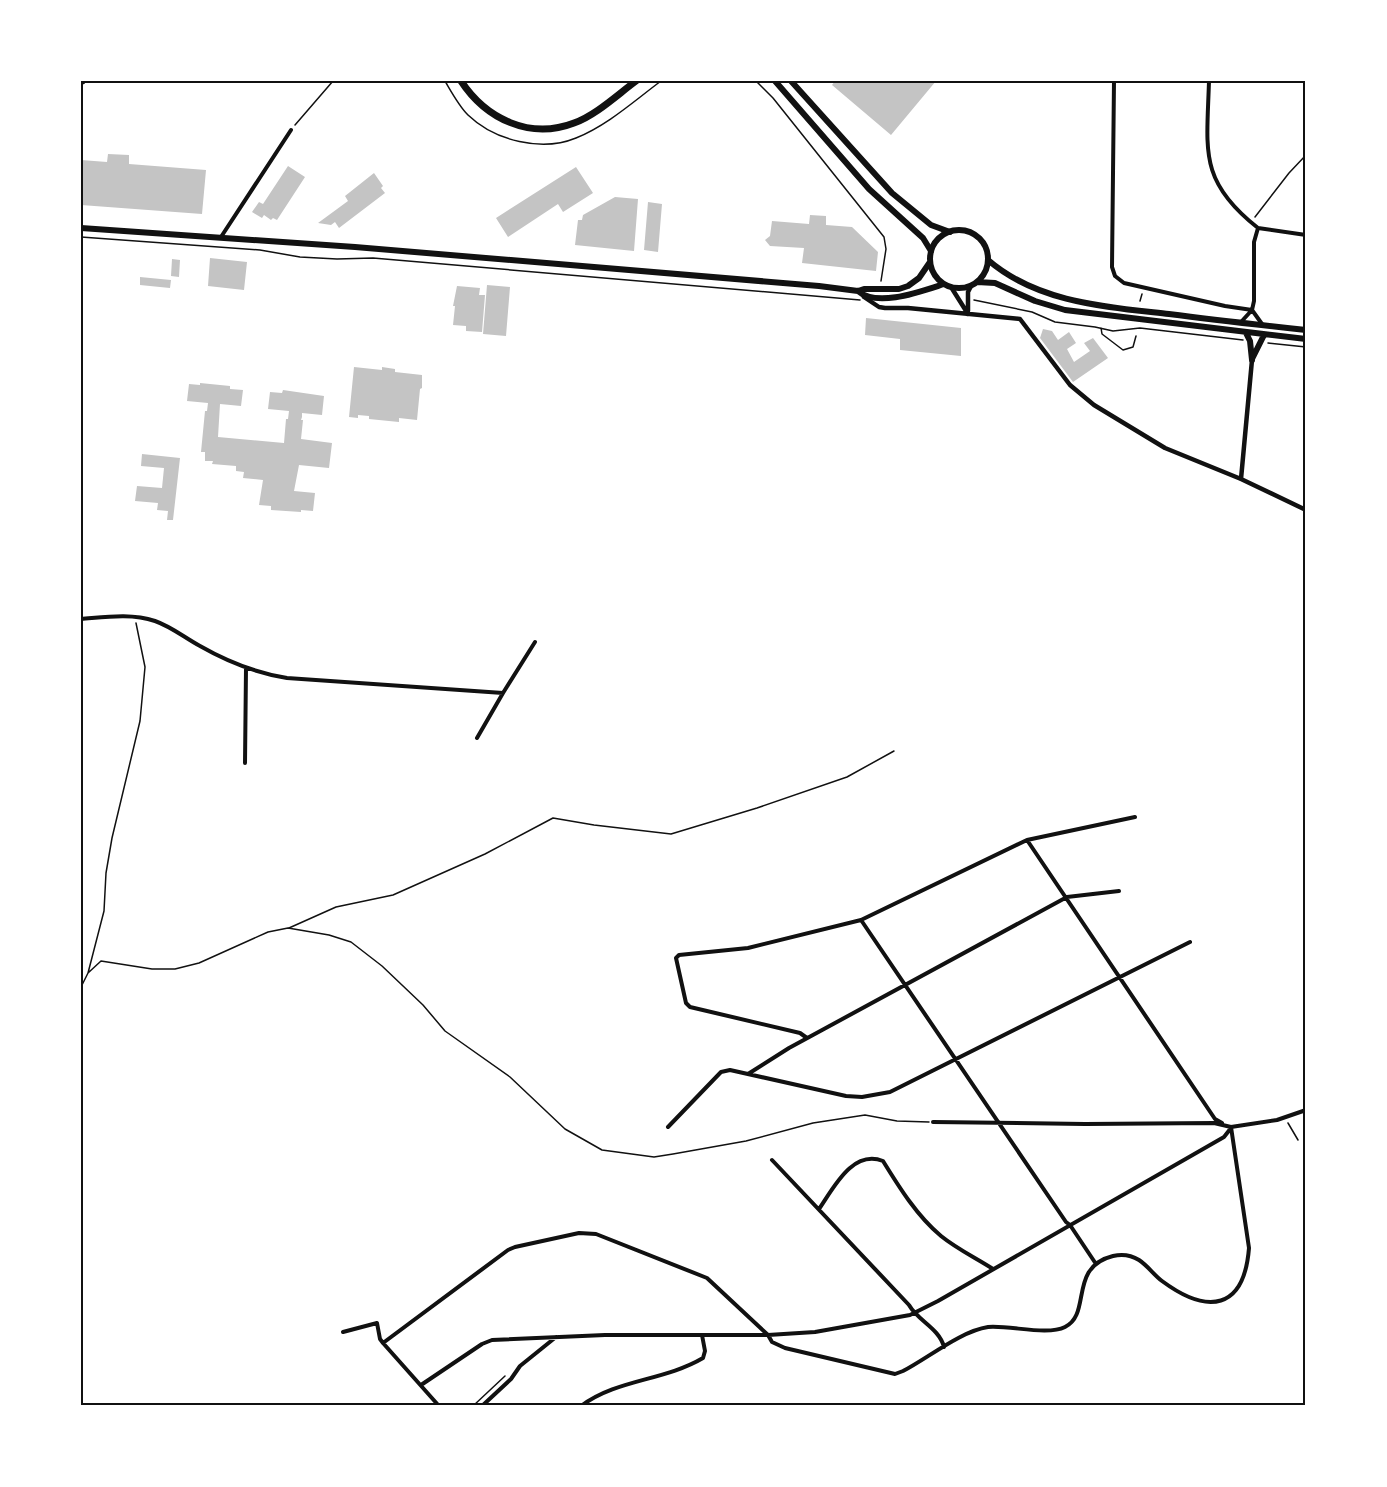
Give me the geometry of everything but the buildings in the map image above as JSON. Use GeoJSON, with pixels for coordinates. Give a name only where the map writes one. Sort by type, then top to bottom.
{"type":"FeatureCollection","features":[{"type":"Feature","properties":{"kind":"highway"},"geometry":{"type":"LineString","coordinates":[[461,81],[482,107],[495,116],[522,127],[538,128],[575,123],[636,81]]}},
{"type":"Feature","properties":{"kind":"main road"},"geometry":{"type":"LineString","coordinates":[[774,81],[869,189],[923,238],[932,251]]}},
{"type":"Feature","properties":{"kind":"main road"},"geometry":{"type":"LineString","coordinates":[[791,81],[892,193],[931,225],[950,232]]}},
{"type":"Feature","properties":{"kind":"main road"},"geometry":{"type":"LineString","coordinates":[[81,228],[626,270],[858,291],[864,288],[891,290],[908,286],[920,278],[930,262],[932,251],[940,237],[950,232],[963,231],[975,235],[986,249],[988,260],[986,269],[974,284]]}},
{"type":"Feature","properties":{"kind":"main road"},"geometry":{"type":"LineString","coordinates":[[988,260],[1026,284],[1061,297],[1130,309],[1306,330]]}},
{"type":"Feature","properties":{"kind":"main road"},"geometry":{"type":"LineString","coordinates":[[930,262],[933,271],[947,286]]}},
{"type":"Feature","properties":{"kind":"main road"},"geometry":{"type":"LineString","coordinates":[[858,291],[864,297],[894,297],[947,286],[964,288],[974,284],[995,283],[1035,302],[1065,310],[1306,339]]}},
{"type":"Feature","properties":{"kind":"main road"},"geometry":{"type":"LineString","coordinates":[[1246,333],[1250,341],[1252,360]]}},
{"type":"Feature","properties":{"kind":"main road"},"geometry":{"type":"LineString","coordinates":[[1252,360],[1264,335]]}},
{"type":"Feature","properties":{"kind":"street"},"geometry":{"type":"LineString","coordinates":[[1114,81],[1112,267],[1115,276],[1119,281],[1143,287],[1252,310],[1263,326]]}},
{"type":"Feature","properties":{"kind":"street"},"geometry":{"type":"LineString","coordinates":[[1209,81],[1208,151],[1214,178],[1226,199],[1258,228],[1306,235]]}},
{"type":"Feature","properties":{"kind":"street"},"geometry":{"type":"LineString","coordinates":[[221,238],[291,130]]}},
{"type":"Feature","properties":{"kind":"street"},"geometry":{"type":"LineString","coordinates":[[1240,323],[1252,310],[1256,294],[1254,242],[1258,228]]}},
{"type":"Feature","properties":{"kind":"street"},"geometry":{"type":"LineString","coordinates":[[969,314],[967,303],[974,284]]}},
{"type":"Feature","properties":{"kind":"street"},"geometry":{"type":"LineString","coordinates":[[947,286],[969,314]]}},
{"type":"Feature","properties":{"kind":"street"},"geometry":{"type":"LineString","coordinates":[[864,297],[885,308],[1020,319],[1070,385],[1094,405],[1166,448],[1241,479],[1306,510]]}},
{"type":"Feature","properties":{"kind":"street"},"geometry":{"type":"LineString","coordinates":[[1241,479],[1252,360]]}},
{"type":"Feature","properties":{"kind":"street"},"geometry":{"type":"LineString","coordinates":[[81,619],[122,615],[154,621],[176,631],[216,655],[246,668],[287,678],[503,693]]}},
{"type":"Feature","properties":{"kind":"street"},"geometry":{"type":"LineString","coordinates":[[477,738],[535,642]]}},
{"type":"Feature","properties":{"kind":"street"},"geometry":{"type":"LineString","coordinates":[[245,763],[246,668]]}},
{"type":"Feature","properties":{"kind":"street"},"geometry":{"type":"LineString","coordinates":[[807,1038],[800,1033],[690,1007],[686,1003],[676,958],[679,955],[748,948],[861,920],[1027,840],[1135,817]]}},
{"type":"Feature","properties":{"kind":"street"},"geometry":{"type":"LineString","coordinates":[[1027,840],[1215,1119],[1231,1127]]}},
{"type":"Feature","properties":{"kind":"street"},"geometry":{"type":"LineString","coordinates":[[748,1074],[759,1065],[807,1038],[1067,897],[1119,891]]}},
{"type":"Feature","properties":{"kind":"street"},"geometry":{"type":"LineString","coordinates":[[861,920],[1096,1264]]}},
{"type":"Feature","properties":{"kind":"street"},"geometry":{"type":"LineString","coordinates":[[668,1127],[721,1072],[730,1070],[846,1096],[874,1095],[899,1089],[1190,942]]}},
{"type":"Feature","properties":{"kind":"street"},"geometry":{"type":"LineString","coordinates":[[933,1122],[1085,1124],[1215,1122],[1231,1127],[1276,1120],[1306,1110]]}},
{"type":"Feature","properties":{"kind":"street"},"geometry":{"type":"LineString","coordinates":[[421,1385],[482,1344],[492,1340],[604,1335],[768,1335],[839,1329],[914,1313],[1224,1137],[1231,1127]]}},
{"type":"Feature","properties":{"kind":"street"},"geometry":{"type":"LineString","coordinates":[[383,1343],[508,1250],[579,1233],[596,1234],[707,1278],[768,1335],[772,1342],[785,1348],[895,1374],[985,1328],[1053,1330],[1066,1327],[1076,1315],[1084,1283],[1096,1264],[1113,1256],[1130,1256],[1141,1262],[1165,1283],[1194,1299],[1215,1302],[1231,1296],[1245,1277],[1248,1268],[1249,1248],[1231,1127]]}},
{"type":"Feature","properties":{"kind":"street"},"geometry":{"type":"LineString","coordinates":[[819,1209],[845,1172],[860,1162],[878,1159],[883,1161],[909,1200],[934,1230],[993,1269]]}},
{"type":"Feature","properties":{"kind":"street"},"geometry":{"type":"LineString","coordinates":[[772,1160],[914,1313],[931,1328],[944,1347]]}},
{"type":"Feature","properties":{"kind":"street"},"geometry":{"type":"LineString","coordinates":[[343,1332],[377,1323],[380,1339],[439,1406]]}},
{"type":"Feature","properties":{"kind":"street"},"geometry":{"type":"LineString","coordinates":[[581,1406],[614,1388],[695,1363],[703,1358],[705,1351],[702,1335]]}},
{"type":"Feature","properties":{"kind":"street"},"geometry":{"type":"LineString","coordinates":[[482,1406],[511,1379],[520,1366],[557,1337]]}},
{"type":"Feature","properties":{"kind":"path"},"geometry":{"type":"LineString","coordinates":[[291,130],[333,81]]}},
{"type":"Feature","properties":{"kind":"path"},"geometry":{"type":"LineString","coordinates":[[445,81],[468,115],[486,128],[516,141],[540,144],[575,139],[589,132],[661,81]]}},
{"type":"Feature","properties":{"kind":"path"},"geometry":{"type":"LineString","coordinates":[[756,81],[773,98],[884,237],[886,249],[881,281]]}},
{"type":"Feature","properties":{"kind":"path"},"geometry":{"type":"LineString","coordinates":[[1253,220],[1289,173],[1306,155]]}},
{"type":"Feature","properties":{"kind":"path"},"geometry":{"type":"LineString","coordinates":[[81,237],[253,249],[341,260],[373,258],[830,296],[870,302]]}},
{"type":"Feature","properties":{"kind":"path"},"geometry":{"type":"LineString","coordinates":[[1140,301],[1143,287]]}},
{"type":"Feature","properties":{"kind":"path"},"geometry":{"type":"LineString","coordinates":[[970,302],[980,301],[1032,312],[1055,322],[1117,331],[1140,328],[1250,341]]}},
{"type":"Feature","properties":{"kind":"path"},"geometry":{"type":"LineString","coordinates":[[1101,328],[1102,334],[1120,350],[1133,347],[1136,336]]}},
{"type":"Feature","properties":{"kind":"path"},"geometry":{"type":"LineString","coordinates":[[1260,342],[1306,347]]}},
{"type":"Feature","properties":{"kind":"path"},"geometry":{"type":"LineString","coordinates":[[81,987],[88,973],[104,911],[106,873],[112,838],[140,721],[145,667],[135,617]]}},
{"type":"Feature","properties":{"kind":"path"},"geometry":{"type":"LineString","coordinates":[[88,973],[101,961],[152,969],[175,969],[199,963],[268,932],[288,928],[336,907],[393,895],[486,854],[553,818],[671,834],[847,777],[894,751]]}},
{"type":"Feature","properties":{"kind":"path"},"geometry":{"type":"LineString","coordinates":[[288,928],[328,935],[351,942],[382,966],[423,1005],[445,1031],[510,1077],[564,1129],[602,1150],[654,1157],[746,1141],[813,1122],[853,1116],[865,1115],[897,1121],[933,1122]]}},
{"type":"Feature","properties":{"kind":"path"},"geometry":{"type":"LineString","coordinates":[[1286,1119],[1298,1140]]}}]}
